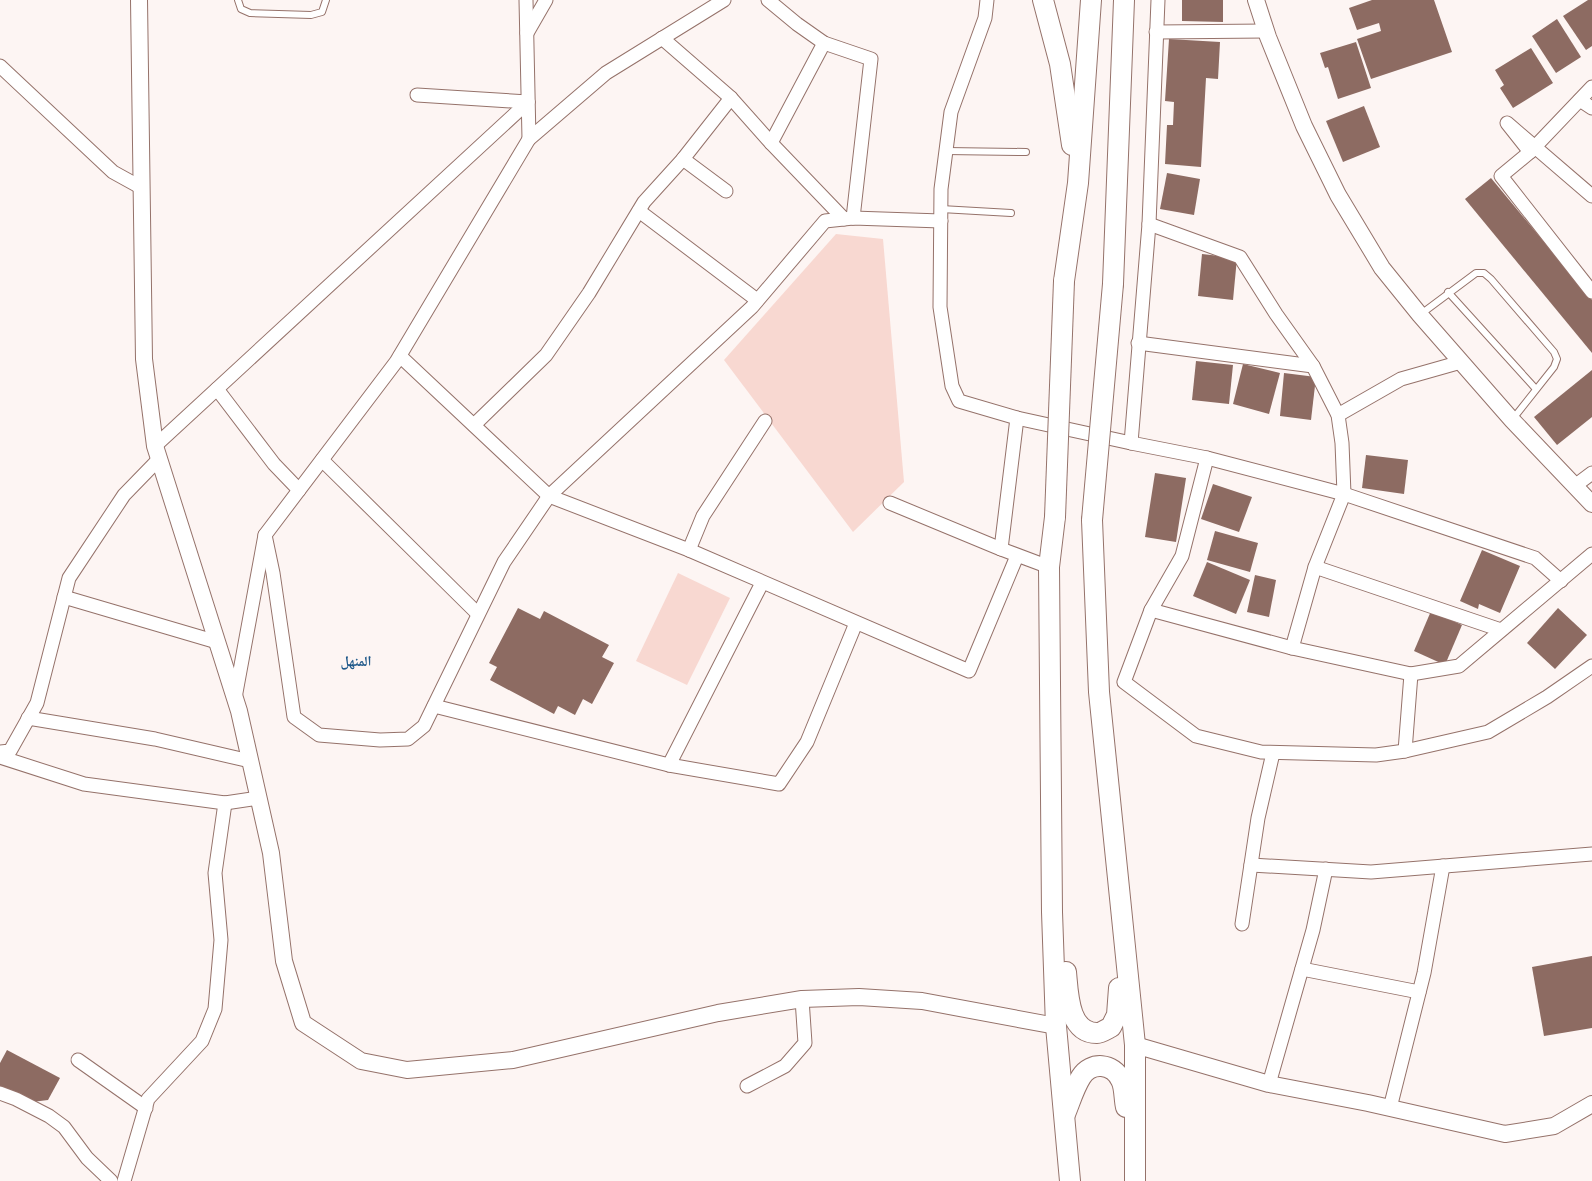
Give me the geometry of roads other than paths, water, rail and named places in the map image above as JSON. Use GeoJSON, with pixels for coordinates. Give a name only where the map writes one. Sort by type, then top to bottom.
{"type":"FeatureCollection","features":[{"type":"Feature","properties":{"kind":"main road"},"geometry":{"type":"LineString","coordinates":[[1043,0],[1060,64],[1078,183]]}},
{"type":"Feature","properties":{"kind":"main road"},"geometry":{"type":"LineString","coordinates":[[1070,1181],[1056,1026],[1052,912],[1049,567],[1055,517],[1064,281],[1078,183],[1091,0]]}},
{"type":"Feature","properties":{"kind":"main road"},"geometry":{"type":"LineString","coordinates":[[1124,0],[1113,284],[1092,520],[1099,692],[1135,1044],[1135,1172]]}},
{"type":"Feature","properties":{"kind":"main road"},"geometry":{"type":"LineString","coordinates":[[1052,912],[1064,955],[1068,996],[1074,1019],[1083,1029],[1097,1033],[1111,1027],[1117,1015],[1123,938]]}},
{"type":"Feature","properties":{"kind":"main road"},"geometry":{"type":"LineString","coordinates":[[1064,1115],[1082,1076],[1091,1067],[1103,1065],[1115,1071],[1121,1080],[1135,1172]]}},
{"type":"Feature","properties":{"kind":"street"},"geometry":{"type":"LineString","coordinates":[[139,0],[144,359],[157,453],[235,700],[271,852],[284,961],[303,1023],[361,1061],[407,1070],[513,1060],[718,1013],[802,999],[859,997],[922,1001],[1056,1026]]}},
{"type":"Feature","properties":{"kind":"street"},"geometry":{"type":"LineString","coordinates":[[526,0],[529,139]]}},
{"type":"Feature","properties":{"kind":"street"},"geometry":{"type":"LineString","coordinates":[[526,34],[546,0]]}},
{"type":"Feature","properties":{"kind":"street"},"geometry":{"type":"LineString","coordinates":[[235,700],[265,535],[400,356],[529,139],[606,73],[724,0]]}},
{"type":"Feature","properties":{"kind":"street"},"geometry":{"type":"LineString","coordinates":[[768,0],[797,24],[824,43],[871,59],[849,218]]}},
{"type":"Feature","properties":{"kind":"street"},"geometry":{"type":"LineString","coordinates":[[987,0],[985,18],[951,112],[941,189],[940,307],[952,386],[959,401],[1017,418],[1207,458],[1344,494],[1535,558],[1561,581]]}},
{"type":"Feature","properties":{"kind":"street"},"geometry":{"type":"LineString","coordinates":[[1131,443],[1138,343],[1149,224],[1158,0]]}},
{"type":"Feature","properties":{"kind":"street"},"geometry":{"type":"LineString","coordinates":[[1256,0],[1266,31],[1304,126],[1338,195],[1382,268],[1420,315],[1512,420],[1576,485],[1592,504]]}},
{"type":"Feature","properties":{"kind":"street"},"geometry":{"type":"LineString","coordinates":[[1156,32],[1266,31]]}},
{"type":"Feature","properties":{"kind":"street"},"geometry":{"type":"LineString","coordinates":[[662,38],[731,98],[771,143],[849,218]]}},
{"type":"Feature","properties":{"kind":"street"},"geometry":{"type":"LineString","coordinates":[[771,143],[824,43]]}},
{"type":"Feature","properties":{"kind":"street"},"geometry":{"type":"LineString","coordinates":[[0,66],[113,172],[142,188]]}},
{"type":"Feature","properties":{"kind":"street"},"geometry":{"type":"LineString","coordinates":[[1592,88],[1530,152],[1500,176],[1592,292]]}},
{"type":"Feature","properties":{"kind":"street"},"geometry":{"type":"LineString","coordinates":[[417,95],[528,102]]}},
{"type":"Feature","properties":{"kind":"street"},"geometry":{"type":"LineString","coordinates":[[474,425],[546,355],[589,293],[644,202],[683,159],[731,98]]}},
{"type":"Feature","properties":{"kind":"street"},"geometry":{"type":"LineString","coordinates":[[1580,100],[1592,108]]}},
{"type":"Feature","properties":{"kind":"street"},"geometry":{"type":"LineString","coordinates":[[0,752],[10,751],[37,703],[69,578],[124,495],[157,453],[218,388],[528,102]]}},
{"type":"Feature","properties":{"kind":"street"},"geometry":{"type":"LineString","coordinates":[[1530,152],[1507,123],[1592,196]]}},
{"type":"Feature","properties":{"kind":"street"},"geometry":{"type":"LineString","coordinates":[[683,159],[726,191]]}},
{"type":"Feature","properties":{"kind":"street"},"geometry":{"type":"LineString","coordinates":[[639,211],[757,300]]}},
{"type":"Feature","properties":{"kind":"street"},"geometry":{"type":"LineString","coordinates":[[265,535],[273,573],[294,717],[319,735],[380,740],[408,739],[424,726],[504,562],[549,496],[757,300],[825,221],[849,218],[941,215]]}},
{"type":"Feature","properties":{"kind":"street"},"geometry":{"type":"LineString","coordinates":[[1149,224],[1240,257],[1276,314],[1313,366],[1338,415],[1342,443],[1344,494],[1315,567],[1292,648]]}},
{"type":"Feature","properties":{"kind":"street"},"geometry":{"type":"LineString","coordinates":[[1138,343],[1313,366]]}},
{"type":"Feature","properties":{"kind":"street"},"geometry":{"type":"LineString","coordinates":[[400,356],[549,496],[689,550],[762,583],[969,671],[1017,556]]}},
{"type":"Feature","properties":{"kind":"street"},"geometry":{"type":"LineString","coordinates":[[1338,415],[1401,379],[1461,362]]}},
{"type":"Feature","properties":{"kind":"street"},"geometry":{"type":"LineString","coordinates":[[218,388],[274,464],[299,490]]}},
{"type":"Feature","properties":{"kind":"street"},"geometry":{"type":"LineString","coordinates":[[1001,549],[1017,418]]}},
{"type":"Feature","properties":{"kind":"street"},"geometry":{"type":"LineString","coordinates":[[689,550],[703,516],[765,421]]}},
{"type":"Feature","properties":{"kind":"street"},"geometry":{"type":"LineString","coordinates":[[1207,458],[1182,556],[1151,610],[1124,682],[1196,736],[1261,752],[1376,755],[1406,752],[1488,732],[1547,697],[1592,666]]}},
{"type":"Feature","properties":{"kind":"street"},"geometry":{"type":"LineString","coordinates":[[322,460],[478,614]]}},
{"type":"Feature","properties":{"kind":"street"},"geometry":{"type":"LineString","coordinates":[[1576,485],[1592,473]]}},
{"type":"Feature","properties":{"kind":"street"},"geometry":{"type":"LineString","coordinates":[[890,502],[1017,556],[1049,567]]}},
{"type":"Feature","properties":{"kind":"street"},"geometry":{"type":"LineString","coordinates":[[1151,610],[1292,648],[1411,674],[1459,666],[1592,554]]}},
{"type":"Feature","properties":{"kind":"street"},"geometry":{"type":"LineString","coordinates":[[1315,567],[1501,630]]}},
{"type":"Feature","properties":{"kind":"street"},"geometry":{"type":"LineString","coordinates":[[668,765],[762,583]]}},
{"type":"Feature","properties":{"kind":"street"},"geometry":{"type":"LineString","coordinates":[[64,597],[217,642]]}},
{"type":"Feature","properties":{"kind":"street"},"geometry":{"type":"LineString","coordinates":[[434,706],[668,765],[779,784],[807,742],[856,622]]}},
{"type":"Feature","properties":{"kind":"street"},"geometry":{"type":"LineString","coordinates":[[1406,752],[1411,674]]}},
{"type":"Feature","properties":{"kind":"street"},"geometry":{"type":"LineString","coordinates":[[28,718],[155,739],[250,761]]}},
{"type":"Feature","properties":{"kind":"street"},"geometry":{"type":"LineString","coordinates":[[1242,924],[1258,818],[1273,752]]}},
{"type":"Feature","properties":{"kind":"street"},"geometry":{"type":"LineString","coordinates":[[0,757],[84,784],[225,803],[258,798]]}},
{"type":"Feature","properties":{"kind":"street"},"geometry":{"type":"LineString","coordinates":[[124,1181],[148,1099],[162,1082],[202,1041],[215,1009],[221,940],[215,873],[225,803]]}},
{"type":"Feature","properties":{"kind":"street"},"geometry":{"type":"LineString","coordinates":[[1251,865],[1371,872],[1592,854]]}},
{"type":"Feature","properties":{"kind":"street"},"geometry":{"type":"LineString","coordinates":[[1390,1108],[1419,992],[1443,866]]}},
{"type":"Feature","properties":{"kind":"street"},"geometry":{"type":"LineString","coordinates":[[1269,1084],[1313,930],[1326,869]]}},
{"type":"Feature","properties":{"kind":"street"},"geometry":{"type":"LineString","coordinates":[[1302,969],[1419,992]]}},
{"type":"Feature","properties":{"kind":"street"},"geometry":{"type":"LineString","coordinates":[[747,1086],[785,1066],[805,1043],[802,999]]}},
{"type":"Feature","properties":{"kind":"street"},"geometry":{"type":"LineString","coordinates":[[1135,1044],[1269,1084],[1390,1108],[1505,1134],[1554,1126],[1592,1104]]}},
{"type":"Feature","properties":{"kind":"street"},"geometry":{"type":"LineString","coordinates":[[78,1060],[146,1108]]}},
{"type":"Feature","properties":{"kind":"street"},"geometry":{"type":"LineString","coordinates":[[0,1093],[16,1099],[49,1116],[64,1127],[87,1158],[111,1181]]}},
{"type":"Feature","properties":{"kind":"lane"},"geometry":{"type":"LineString","coordinates":[[238,0],[240,9],[250,13],[311,15],[322,12],[326,0]]}},
{"type":"Feature","properties":{"kind":"lane"},"geometry":{"type":"LineString","coordinates":[[946,151],[1026,152]]}},
{"type":"Feature","properties":{"kind":"lane"},"geometry":{"type":"LineString","coordinates":[[941,215],[1011,213]]}},
{"type":"Feature","properties":{"kind":"lane"},"geometry":{"type":"LineString","coordinates":[[1420,315],[1476,272],[1484,273],[1491,279],[1554,352],[1557,359],[1554,367],[1535,388],[1512,420]]}},
{"type":"Feature","properties":{"kind":"lane"},"geometry":{"type":"LineString","coordinates":[[1448,292],[1535,388]]}},
{"type":"Feature","properties":{"kind":"district","name":"المنهل"},"geometry":{"type":"Point","coordinates":[356,661]}}]}
